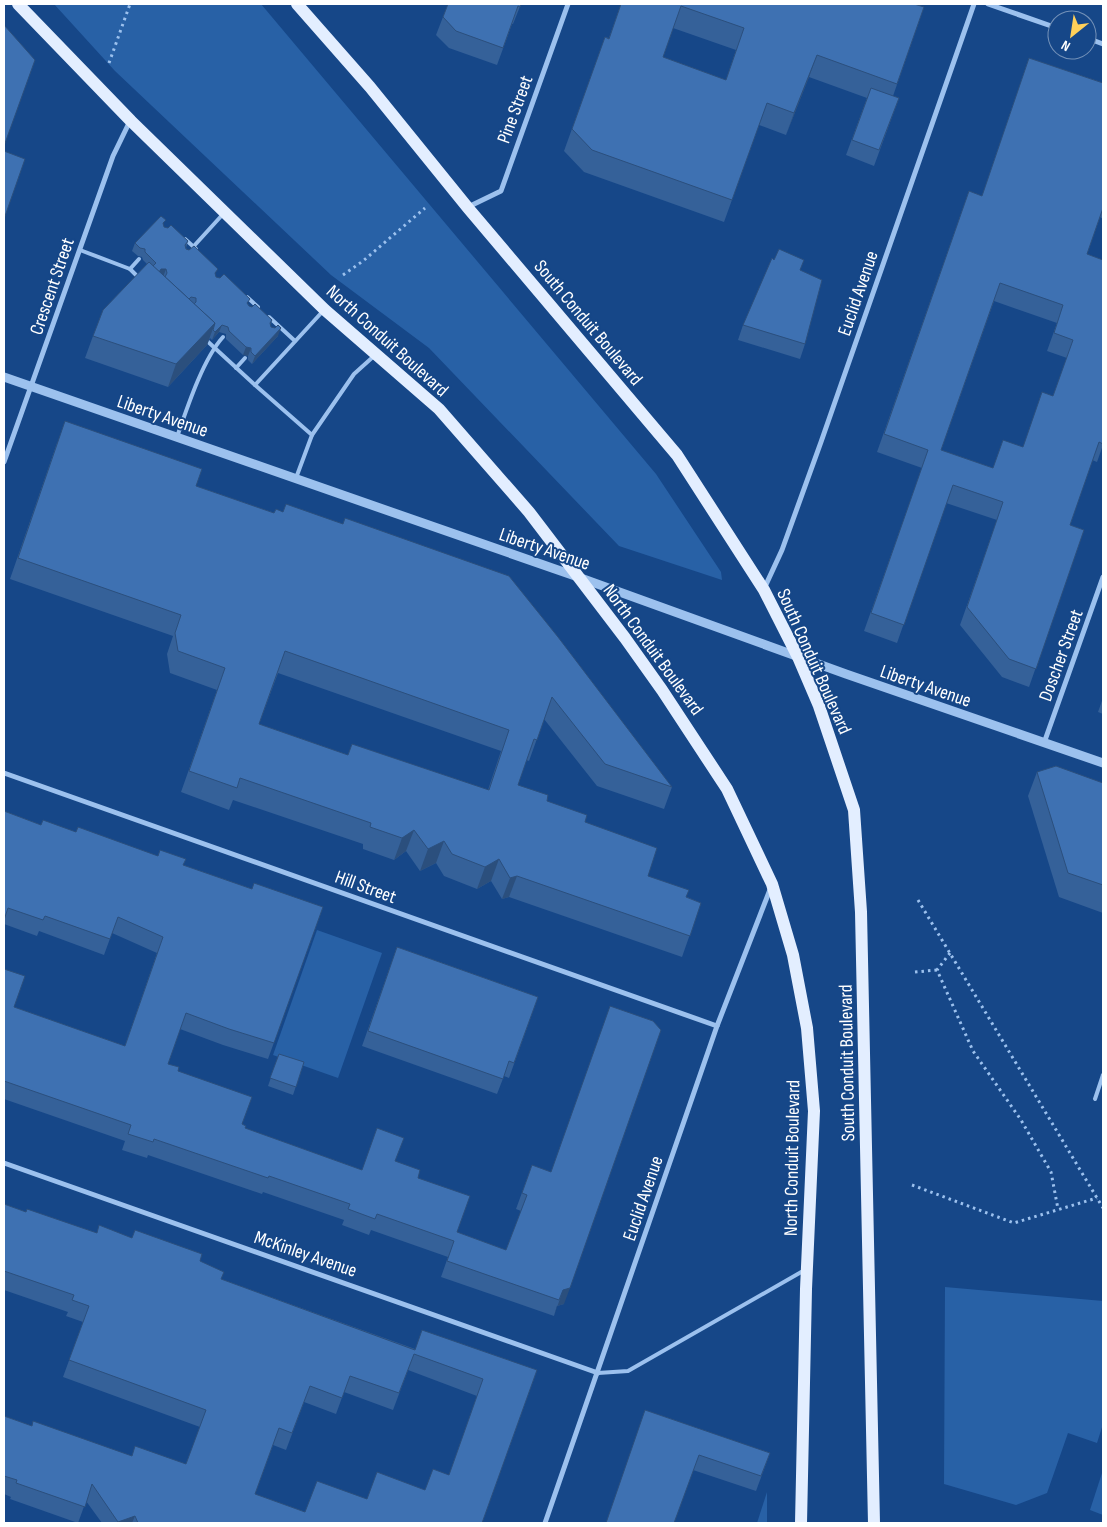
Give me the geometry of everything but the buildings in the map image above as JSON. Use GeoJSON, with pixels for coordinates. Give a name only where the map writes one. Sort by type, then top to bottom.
{"type":"FeatureCollection","features":[{"type":"Feature","properties":{"kind":"main road","name":"North Conduit Boulevard"},"geometry":{"type":"LineString","coordinates":[[18,4],[130,121],[325,310],[439,409],[529,512],[625,638],[662,690],[727,789],[772,884],[793,955],[807,1028],[814,1110],[807,1269],[801,1523]]}},
{"type":"Feature","properties":{"kind":"main road","name":"South Conduit Boulevard"},"geometry":{"type":"LineString","coordinates":[[297,4],[370,87],[468,208],[677,455],[764,590],[798,657],[819,706],[854,810],[861,912],[874,1523]]}},
{"type":"Feature","properties":{"kind":"street","name":"Pine Street"},"geometry":{"type":"LineString","coordinates":[[468,208],[501,191],[568,4]]}},
{"type":"Feature","properties":{"kind":"street","name":"Euclid Avenue"},"geometry":{"type":"LineString","coordinates":[[764,590],[782,550],[815,460],[974,4]]}},
{"type":"Feature","properties":{"kind":"street"},"geometry":{"type":"LineString","coordinates":[[988,4],[1047,25]]}},
{"type":"Feature","properties":{"kind":"street","name":"Crescent Street"},"geometry":{"type":"LineString","coordinates":[[4,462],[113,156],[130,121]]}},
{"type":"Feature","properties":{"kind":"street","name":"Liberty Avenue"},"geometry":{"type":"LineString","coordinates":[[4,377],[578,577],[798,657],[1103,763]]}},
{"type":"Feature","properties":{"kind":"street","name":"Doscher Street"},"geometry":{"type":"LineString","coordinates":[[1044,743],[1103,577]]}},
{"type":"Feature","properties":{"kind":"street","name":"Hill Street"},"geometry":{"type":"LineString","coordinates":[[4,774],[717,1026]]}},
{"type":"Feature","properties":{"kind":"street","name":"Euclid Avenue"},"geometry":{"type":"LineString","coordinates":[[545,1523],[717,1026],[772,884]]}},
{"type":"Feature","properties":{"kind":"street","name":"McKinley Avenue"},"geometry":{"type":"LineString","coordinates":[[4,1162],[598,1373]]}},
{"type":"Feature","properties":{"kind":"lane"},"geometry":{"type":"LineString","coordinates":[[192,248],[225,212]]}},
{"type":"Feature","properties":{"kind":"lane"},"geometry":{"type":"LineString","coordinates":[[182,236],[192,248],[199,252]]}},
{"type":"Feature","properties":{"kind":"lane"},"geometry":{"type":"LineString","coordinates":[[80,250],[130,269],[146,285]]}},
{"type":"Feature","properties":{"kind":"lane"},"geometry":{"type":"LineString","coordinates":[[130,269],[139,259]]}},
{"type":"Feature","properties":{"kind":"lane"},"geometry":{"type":"LineString","coordinates":[[242,292],[260,309]]}},
{"type":"Feature","properties":{"kind":"lane"},"geometry":{"type":"LineString","coordinates":[[248,311],[255,304]]}},
{"type":"Feature","properties":{"kind":"lane"},"geometry":{"type":"LineString","coordinates":[[255,385],[325,310]]}},
{"type":"Feature","properties":{"kind":"lane"},"geometry":{"type":"LineString","coordinates":[[266,314],[295,341]]}},
{"type":"Feature","properties":{"kind":"lane"},"geometry":{"type":"LineString","coordinates":[[271,332],[277,325]]}},
{"type":"Feature","properties":{"kind":"lane"},"geometry":{"type":"LineString","coordinates":[[201,335],[312,435]]}},
{"type":"Feature","properties":{"kind":"lane"},"geometry":{"type":"LineString","coordinates":[[176,437],[214,347],[223,337]]}},
{"type":"Feature","properties":{"kind":"lane"},"geometry":{"type":"LineString","coordinates":[[296,478],[312,435],[354,374],[376,354]]}},
{"type":"Feature","properties":{"kind":"lane"},"geometry":{"type":"LineString","coordinates":[[236,368],[245,358]]}},
{"type":"Feature","properties":{"kind":"lane"},"geometry":{"type":"LineString","coordinates":[[1095,1099],[1103,1075]]}},
{"type":"Feature","properties":{"kind":"lane"},"geometry":{"type":"LineString","coordinates":[[598,1373],[628,1371],[807,1269]]}},
{"type":"Feature","properties":{"kind":"path"},"geometry":{"type":"LineString","coordinates":[[109,63],[130,4]]}},
{"type":"Feature","properties":{"kind":"path"},"geometry":{"type":"LineString","coordinates":[[343,275],[363,261],[425,208]]}},
{"type":"Feature","properties":{"kind":"path"},"geometry":{"type":"LineString","coordinates":[[918,900],[1103,1208]]}},
{"type":"Feature","properties":{"kind":"path"},"geometry":{"type":"LineString","coordinates":[[916,972],[938,970],[950,953]]}},
{"type":"Feature","properties":{"kind":"path"},"geometry":{"type":"LineString","coordinates":[[938,970],[973,1050],[1021,1120],[1050,1172],[1058,1209]]}},
{"type":"Feature","properties":{"kind":"path"},"geometry":{"type":"LineString","coordinates":[[912,1185],[1014,1222],[1097,1198]]}},
{"type":"Feature","properties":{"kind":"shaded area"},"geometry":{"type":"Polygon","coordinates":[[[54,4],[261,4],[656,474],[721,572],[722,580],[619,546],[429,348],[331,275],[115,71],[54,4]]]}},
{"type":"Feature","properties":{"kind":"shaded area"},"geometry":{"type":"Polygon","coordinates":[[[317,930],[382,953],[338,1078],[273,1055],[317,930]]]}},
{"type":"Feature","properties":{"kind":"shaded area"},"geometry":{"type":"Polygon","coordinates":[[[945,1287],[1103,1301],[1103,1424],[1097,1443],[1068,1433],[1047,1493],[1016,1505],[944,1484],[945,1287]]]}},
{"type":"Feature","properties":{"kind":"shaded area"},"geometry":{"type":"Polygon","coordinates":[[[1103,1470],[1103,1515],[1090,1510],[1103,1470]]]}},
{"type":"Feature","properties":{"kind":"shaded area"},"geometry":{"type":"Polygon","coordinates":[[[767,1492],[767,1523],[757,1523],[767,1492]]]}}]}
